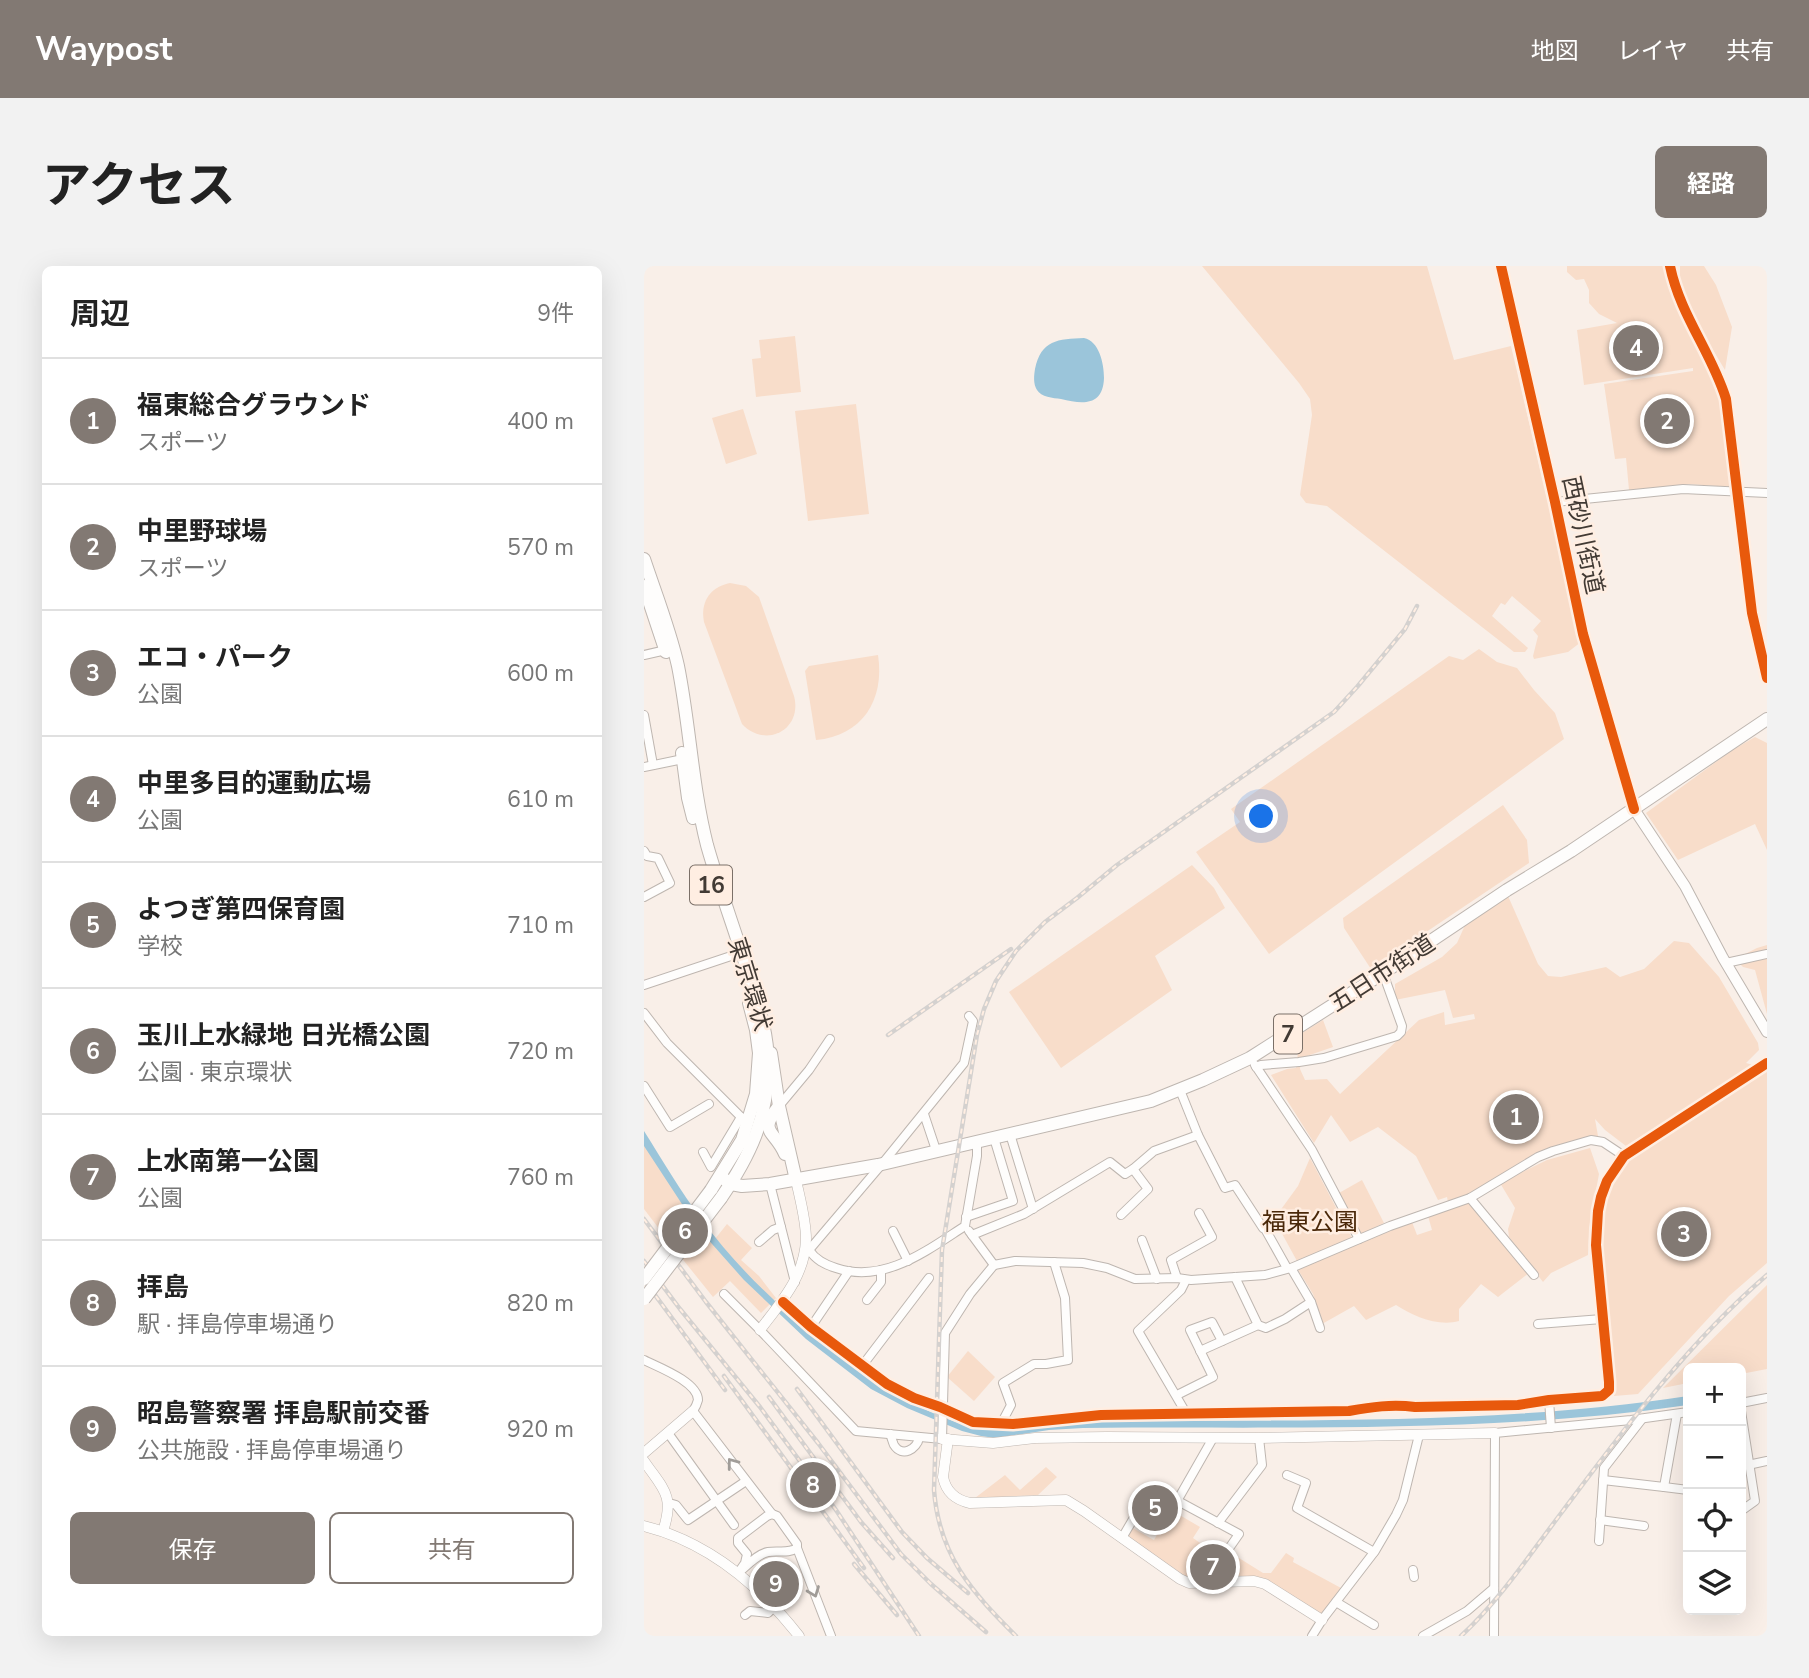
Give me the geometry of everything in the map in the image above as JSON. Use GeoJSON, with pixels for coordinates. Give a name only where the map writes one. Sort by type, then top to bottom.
{"type":"FeatureCollection","features":[{"type":"Feature","properties":{"kind":"main road","name":"東京環状"},"geometry":{"type":"LineString","coordinates":[[644,559],[675,655],[697,800],[708,845],[767,1039],[767,1088],[760,1125],[744,1163],[726,1180],[644,1299]]}},
{"type":"Feature","properties":{"kind":"main road","name":"東京環状"},"geometry":{"type":"LineString","coordinates":[[644,586],[666,650],[688,798],[698,839],[757,1030],[757,1094],[745,1121],[742,1140],[726,1180]]}},
{"type":"Feature","properties":{"kind":"main road","name":"五日市街道"},"geometry":{"type":"LineString","coordinates":[[726,1180],[742,1186],[770,1184],[882,1164],[1150,1101],[1253,1062],[1767,719]]}},
{"type":"Feature","properties":{"kind":"main road"},"geometry":{"type":"LineString","coordinates":[[1634,809],[1685,886],[1767,1032]]}},
{"type":"Feature","properties":{"kind":"main road"},"geometry":{"type":"LineString","coordinates":[[767,1039],[796,1180]]}},
{"type":"Feature","properties":{"kind":"main road"},"geometry":{"type":"LineString","coordinates":[[779,1106],[768,1126],[781,1145],[788,1167],[796,1180]]}},
{"type":"Feature","properties":{"kind":"main road"},"geometry":{"type":"LineString","coordinates":[[789,1149],[794,1160],[803,1168],[815,1175],[824,1175]]}},
{"type":"Feature","properties":{"kind":"main road","name":"東京環状"},"geometry":{"type":"LineString","coordinates":[[644,1279],[716,1194]]}},
{"type":"Feature","properties":{"kind":"street","name":"西砂川街道"},"geometry":{"type":"LineString","coordinates":[[1501,266],[1585,644],[1634,809]]}},
{"type":"Feature","properties":{"kind":"street"},"geometry":{"type":"LineString","coordinates":[[1670,266],[1685,313],[1726,399],[1752,613],[1767,678]]}},
{"type":"Feature","properties":{"kind":"street"},"geometry":{"type":"LineString","coordinates":[[1555,502],[1683,489],[1767,493]]}},
{"type":"Feature","properties":{"kind":"street"},"geometry":{"type":"LineString","coordinates":[[644,655],[666,650]]}},
{"type":"Feature","properties":{"kind":"street"},"geometry":{"type":"LineString","coordinates":[[644,715],[648,766],[683,759]]}},
{"type":"Feature","properties":{"kind":"street"},"geometry":{"type":"LineString","coordinates":[[644,897],[670,883],[658,858],[645,857]]}},
{"type":"Feature","properties":{"kind":"street"},"geometry":{"type":"LineString","coordinates":[[1726,963],[1767,954]]}},
{"type":"Feature","properties":{"kind":"street"},"geometry":{"type":"LineString","coordinates":[[644,985],[734,955]]}},
{"type":"Feature","properties":{"kind":"street"},"geometry":{"type":"LineString","coordinates":[[1253,1062],[1261,1065],[1324,1058],[1397,1036],[1402,1026],[1383,973]]}},
{"type":"Feature","properties":{"kind":"street"},"geometry":{"type":"LineString","coordinates":[[644,1013],[667,1043],[745,1121],[711,1167],[703,1152]]}},
{"type":"Feature","properties":{"kind":"street"},"geometry":{"type":"LineString","coordinates":[[806,1252],[964,1063],[973,1021],[969,1016]]}},
{"type":"Feature","properties":{"kind":"street"},"geometry":{"type":"LineString","coordinates":[[779,1106],[810,1070],[830,1039]]}},
{"type":"Feature","properties":{"kind":"street"},"geometry":{"type":"LineString","coordinates":[[1253,1062],[1312,1150],[1359,1239]]}},
{"type":"Feature","properties":{"kind":"street"},"geometry":{"type":"LineString","coordinates":[[779,1306],[862,1366],[908,1395],[943,1412],[973,1422],[1001,1424],[1101,1415],[1349,1411],[1400,1405],[1509,1405],[1602,1396],[1609,1390],[1596,1245],[1598,1210],[1607,1181],[1624,1156],[1767,1063]]}},
{"type":"Feature","properties":{"kind":"street"},"geometry":{"type":"LineString","coordinates":[[644,1086],[670,1127],[709,1104]]}},
{"type":"Feature","properties":{"kind":"street"},"geometry":{"type":"LineString","coordinates":[[1180,1090],[1198,1135],[1225,1188],[1235,1185],[1264,1227],[1311,1302],[1320,1328]]}},
{"type":"Feature","properties":{"kind":"street"},"geometry":{"type":"LineString","coordinates":[[924,1114],[936,1150]]}},
{"type":"Feature","properties":{"kind":"street"},"geometry":{"type":"LineString","coordinates":[[1010,1135],[1033,1209]]}},
{"type":"Feature","properties":{"kind":"street"},"geometry":{"type":"LineString","coordinates":[[972,1235],[1024,1214],[1110,1162],[1125,1174],[1154,1151],[1198,1135]]}},
{"type":"Feature","properties":{"kind":"street"},"geometry":{"type":"LineString","coordinates":[[806,1252],[824,1264],[849,1271],[892,1268],[908,1261],[965,1222],[1013,1201],[993,1138]]}},
{"type":"Feature","properties":{"kind":"street"},"geometry":{"type":"LineString","coordinates":[[1322,1620],[1265,1584],[1254,1581],[1189,1583],[1066,1500],[970,1503],[960,1501],[949,1492],[943,1477],[945,1333],[970,1294],[994,1265],[1015,1261],[1083,1263],[1107,1268],[1135,1279],[1265,1275],[1470,1198],[1538,1157],[1591,1140],[1603,1142],[1624,1156]]}},
{"type":"Feature","properties":{"kind":"street"},"geometry":{"type":"LineString","coordinates":[[977,1142],[965,1222],[994,1265]]}},
{"type":"Feature","properties":{"kind":"street"},"geometry":{"type":"LineString","coordinates":[[1121,1215],[1148,1189],[1133,1169]]}},
{"type":"Feature","properties":{"kind":"street"},"geometry":{"type":"LineString","coordinates":[[760,1330],[795,1282],[806,1252],[804,1220],[796,1180]]}},
{"type":"Feature","properties":{"kind":"street"},"geometry":{"type":"LineString","coordinates":[[770,1184],[795,1282]]}},
{"type":"Feature","properties":{"kind":"street"},"geometry":{"type":"LineString","coordinates":[[1470,1198],[1534,1275]]}},
{"type":"Feature","properties":{"kind":"street"},"geometry":{"type":"LineString","coordinates":[[1186,1413],[1139,1331],[1181,1290],[1182,1279],[1171,1260],[1212,1237],[1199,1213]]}},
{"type":"Feature","properties":{"kind":"street"},"geometry":{"type":"LineString","coordinates":[[759,1242],[772,1230],[781,1227]]}},
{"type":"Feature","properties":{"kind":"street"},"geometry":{"type":"LineString","coordinates":[[893,1231],[908,1261]]}},
{"type":"Feature","properties":{"kind":"street"},"geometry":{"type":"LineString","coordinates":[[1142,1240],[1157,1279]]}},
{"type":"Feature","properties":{"kind":"street"},"geometry":{"type":"LineString","coordinates":[[1001,1424],[1010,1405],[1003,1383],[1034,1364],[1068,1360],[1065,1298],[1054,1262]]}},
{"type":"Feature","properties":{"kind":"street"},"geometry":{"type":"LineString","coordinates":[[867,1300],[881,1282],[881,1270]]}},
{"type":"Feature","properties":{"kind":"street"},"geometry":{"type":"LineString","coordinates":[[811,1327],[849,1271]]}},
{"type":"Feature","properties":{"kind":"street"},"geometry":{"type":"LineString","coordinates":[[1235,1277],[1258,1325],[1266,1328],[1285,1320],[1311,1302]]}},
{"type":"Feature","properties":{"kind":"street"},"geometry":{"type":"LineString","coordinates":[[862,1366],[929,1278]]}},
{"type":"Feature","properties":{"kind":"street"},"geometry":{"type":"LineString","coordinates":[[724,1294],[856,1432],[919,1438],[944,1436],[993,1443],[1035,1438],[1419,1435],[1495,1433],[1683,1413]]}},
{"type":"Feature","properties":{"kind":"street"},"geometry":{"type":"LineString","coordinates":[[1538,1324],[1602,1319]]}},
{"type":"Feature","properties":{"kind":"street"},"geometry":{"type":"LineString","coordinates":[[1177,1395],[1213,1377],[1190,1330],[1212,1322],[1222,1341]]}},
{"type":"Feature","properties":{"kind":"street"},"geometry":{"type":"LineString","coordinates":[[1200,1351],[1258,1325]]}},
{"type":"Feature","properties":{"kind":"street"},"geometry":{"type":"LineString","coordinates":[[644,1360],[687,1382],[696,1392],[698,1402],[693,1411],[644,1453]]}},
{"type":"Feature","properties":{"kind":"street"},"geometry":{"type":"LineString","coordinates":[[1746,1402],[1767,1398]]}},
{"type":"Feature","properties":{"kind":"street"},"geometry":{"type":"LineString","coordinates":[[1549,1402],[1551,1425]]}},
{"type":"Feature","properties":{"kind":"street"},"geometry":{"type":"LineString","coordinates":[[693,1411],[797,1544],[831,1636]]}},
{"type":"Feature","properties":{"kind":"street"},"geometry":{"type":"LineString","coordinates":[[1664,1487],[1676,1414]]}},
{"type":"Feature","properties":{"kind":"street"},"geometry":{"type":"LineString","coordinates":[[1599,1541],[1604,1468],[1642,1419]]}},
{"type":"Feature","properties":{"kind":"street"},"geometry":{"type":"LineString","coordinates":[[1743,1426],[1755,1501],[1746,1507]]}},
{"type":"Feature","properties":{"kind":"street"},"geometry":{"type":"LineString","coordinates":[[668,1433],[734,1525]]}},
{"type":"Feature","properties":{"kind":"street"},"geometry":{"type":"LineString","coordinates":[[1494,1636],[1495,1433]]}},
{"type":"Feature","properties":{"kind":"street"},"geometry":{"type":"LineString","coordinates":[[890,1434],[896,1448],[904,1451],[913,1450],[919,1438]]}},
{"type":"Feature","properties":{"kind":"street"},"geometry":{"type":"LineString","coordinates":[[1312,1636],[1374,1552],[1403,1500],[1419,1435]]}},
{"type":"Feature","properties":{"kind":"street"},"geometry":{"type":"LineString","coordinates":[[1177,1501],[1213,1438]]}},
{"type":"Feature","properties":{"kind":"street"},"geometry":{"type":"LineString","coordinates":[[1218,1523],[1262,1465],[1259,1438]]}},
{"type":"Feature","properties":{"kind":"street"},"geometry":{"type":"LineString","coordinates":[[644,1461],[665,1492],[669,1503],[663,1531]]}},
{"type":"Feature","properties":{"kind":"street"},"geometry":{"type":"LineString","coordinates":[[1748,1465],[1767,1461]]}},
{"type":"Feature","properties":{"kind":"street"},"geometry":{"type":"LineString","coordinates":[[1287,1475],[1306,1483],[1297,1508],[1374,1552]]}},
{"type":"Feature","properties":{"kind":"street"},"geometry":{"type":"LineString","coordinates":[[1603,1480],[1683,1489]]}},
{"type":"Feature","properties":{"kind":"street"},"geometry":{"type":"LineString","coordinates":[[669,1503],[676,1505],[688,1520],[746,1481]]}},
{"type":"Feature","properties":{"kind":"street"},"geometry":{"type":"LineString","coordinates":[[1122,1538],[1152,1487],[1239,1534],[1223,1557],[1224,1581]]}},
{"type":"Feature","properties":{"kind":"street"},"geometry":{"type":"LineString","coordinates":[[738,1573],[747,1554],[738,1543],[738,1538],[772,1514]]}},
{"type":"Feature","properties":{"kind":"street"},"geometry":{"type":"LineString","coordinates":[[1600,1520],[1644,1526]]}},
{"type":"Feature","properties":{"kind":"street"},"geometry":{"type":"LineString","coordinates":[[644,1526],[689,1541],[738,1573],[775,1606],[799,1636]]}},
{"type":"Feature","properties":{"kind":"street"},"geometry":{"type":"LineString","coordinates":[[738,1573],[766,1552],[793,1551],[797,1548]]}},
{"type":"Feature","properties":{"kind":"street"},"geometry":{"type":"LineString","coordinates":[[743,1550],[761,1555]]}},
{"type":"Feature","properties":{"kind":"street"},"geometry":{"type":"LineString","coordinates":[[1423,1636],[1467,1611],[1494,1588]]}},
{"type":"Feature","properties":{"kind":"street"},"geometry":{"type":"LineString","coordinates":[[1336,1602],[1374,1625]]}},
{"type":"Feature","properties":{"kind":"street"},"geometry":{"type":"LineString","coordinates":[[745,1615],[750,1611],[768,1613],[775,1606]]}},
{"type":"Feature","properties":{"kind":"green space"},"geometry":{"type":"Polygon","coordinates":[[[1202,266],[1427,266],[1454,360],[1511,346],[1581,642],[1568,652],[1534,659],[1538,636],[1533,630],[1541,621],[1512,596],[1505,605],[1501,603],[1492,616],[1528,648],[1525,652],[1514,652],[1327,506],[1306,503],[1300,495],[1312,415],[1310,399],[1202,266]]]}},
{"type":"Feature","properties":{"kind":"green space"},"geometry":{"type":"Polygon","coordinates":[[[1567,266],[1667,266],[1669,278],[1680,276],[1680,266],[1704,266],[1716,285],[1732,327],[1725,370],[1691,314],[1681,319],[1719,386],[1731,487],[1689,484],[1629,490],[1626,458],[1615,459],[1604,384],[1693,371],[1693,368],[1584,385],[1577,330],[1617,323],[1599,314],[1589,303],[1589,290],[1584,279],[1576,280],[1567,272],[1567,266]]]}},
{"type":"Feature","properties":{"kind":"green space"},"geometry":{"type":"Polygon","coordinates":[[[795,336],[801,392],[756,397],[752,359],[761,358],[759,340],[795,336]]]}},
{"type":"Feature","properties":{"kind":"green space"},"geometry":{"type":"Polygon","coordinates":[[[856,404],[869,514],[808,521],[795,411],[856,404]]]}},
{"type":"Feature","properties":{"kind":"green space"},"geometry":{"type":"Polygon","coordinates":[[[743,409],[757,454],[726,464],[712,418],[743,409]]]}},
{"type":"Feature","properties":{"kind":"green space"},"geometry":{"type":"Polygon","coordinates":[[[730,583],[746,586],[759,597],[794,696],[793,718],[788,726],[771,735],[761,735],[742,724],[704,622],[704,608],[708,596],[717,588],[730,583]]]}},
{"type":"Feature","properties":{"kind":"green space"},"geometry":{"type":"Polygon","coordinates":[[[1479,649],[1497,662],[1517,668],[1555,713],[1564,739],[1269,954],[1196,852],[1240,822],[1231,809],[1449,656],[1463,660],[1479,649]]]}},
{"type":"Feature","properties":{"kind":"green space"},"geometry":{"type":"Polygon","coordinates":[[[878,655],[878,687],[867,713],[846,731],[816,740],[805,671],[809,666],[878,655]]]}},
{"type":"Feature","properties":{"kind":"green space"},"geometry":{"type":"Polygon","coordinates":[[[1755,737],[1767,743],[1767,850],[1755,824],[1678,860],[1646,813],[1731,751],[1755,737]]]}},
{"type":"Feature","properties":{"kind":"green space"},"geometry":{"type":"Polygon","coordinates":[[[1503,805],[1527,840],[1529,863],[1371,969],[1344,928],[1343,918],[1503,805]]]}},
{"type":"Feature","properties":{"kind":"green space"},"geometry":{"type":"Polygon","coordinates":[[[1192,865],[1214,888],[1225,908],[1155,956],[1172,990],[1061,1068],[1009,992],[1192,865]]]}},
{"type":"Feature","properties":{"kind":"green space"},"geometry":{"type":"Polygon","coordinates":[[[1508,896],[1538,964],[1548,976],[1561,977],[1606,967],[1620,977],[1644,969],[1674,941],[1689,943],[1719,977],[1758,1043],[1759,1050],[1746,1063],[1767,1069],[1767,1263],[1729,1296],[1638,1394],[1614,1396],[1600,1243],[1602,1211],[1611,1183],[1628,1158],[1728,1092],[1721,1086],[1626,1146],[1595,1119],[1598,1136],[1543,1151],[1468,1194],[1448,1202],[1447,1197],[1438,1200],[1416,1156],[1378,1127],[1350,1142],[1331,1115],[1314,1143],[1271,1075],[1296,1068],[1298,1052],[1288,1042],[1323,1020],[1333,1047],[1301,1058],[1300,1069],[1305,1080],[1327,1079],[1340,1094],[1419,1020],[1444,1012],[1445,1025],[1475,1019],[1474,1014],[1453,1018],[1445,990],[1395,1000],[1395,984],[1442,957],[1457,943],[1466,923],[1508,896]]]}},
{"type":"Feature","properties":{"kind":"green space"},"geometry":{"type":"Polygon","coordinates":[[[1767,945],[1767,1014],[1755,970],[1743,967],[1735,959],[1767,945]]]}},
{"type":"Feature","properties":{"kind":"green space"},"geometry":{"type":"Polygon","coordinates":[[[644,1145],[715,1239],[727,1224],[752,1248],[741,1260],[759,1276],[776,1298],[761,1313],[730,1281],[713,1297],[644,1209],[644,1145]]]}},
{"type":"Feature","properties":{"kind":"green space"},"geometry":{"type":"Polygon","coordinates":[[[1590,1148],[1599,1174],[1589,1228],[1588,1255],[1551,1273],[1543,1282],[1509,1237],[1508,1229],[1515,1208],[1500,1183],[1547,1160],[1590,1148]]]}},
{"type":"Feature","properties":{"kind":"green space","name":"福東公園"},"geometry":{"type":"Polygon","coordinates":[[[1310,1158],[1353,1240],[1297,1261],[1274,1219],[1298,1186],[1310,1158]]]}},
{"type":"Feature","properties":{"kind":"green space"},"geometry":{"type":"Polygon","coordinates":[[[1362,1180],[1384,1223],[1360,1235],[1339,1193],[1362,1180]]]}},
{"type":"Feature","properties":{"kind":"green space"},"geometry":{"type":"Polygon","coordinates":[[[1468,1201],[1529,1273],[1498,1297],[1481,1284],[1459,1309],[1459,1321],[1443,1323],[1426,1319],[1396,1305],[1366,1320],[1354,1306],[1322,1324],[1313,1294],[1297,1268],[1412,1222],[1417,1235],[1432,1230],[1428,1216],[1468,1201]]]}},
{"type":"Feature","properties":{"kind":"green space"},"geometry":{"type":"Polygon","coordinates":[[[1767,1285],[1767,1369],[1746,1373],[1746,1363],[1688,1363],[1767,1285]]]}},
{"type":"Feature","properties":{"kind":"green space"},"geometry":{"type":"Polygon","coordinates":[[[968,1351],[995,1377],[974,1401],[947,1377],[968,1351]]]}},
{"type":"Feature","properties":{"kind":"green space"},"geometry":{"type":"Polygon","coordinates":[[[1683,1368],[1683,1384],[1663,1388],[1683,1368]]]}},
{"type":"Feature","properties":{"kind":"green space"},"geometry":{"type":"Polygon","coordinates":[[[1046,1467],[1057,1477],[1038,1495],[975,1498],[1005,1475],[1020,1490],[1046,1467]]]}},
{"type":"Feature","properties":{"kind":"green space"},"geometry":{"type":"Polygon","coordinates":[[[1171,1510],[1200,1527],[1193,1538],[1225,1560],[1231,1553],[1263,1573],[1271,1573],[1286,1553],[1294,1558],[1293,1562],[1341,1588],[1320,1616],[1266,1580],[1191,1580],[1126,1536],[1131,1527],[1154,1540],[1171,1510]]]}},
{"type":"Feature","properties":{"kind":"water"},"geometry":{"type":"Polygon","coordinates":[[[1084,338],[1093,343],[1102,360],[1104,378],[1100,394],[1095,399],[1084,402],[1044,396],[1035,385],[1034,377],[1042,352],[1052,343],[1084,338]]]}},
{"type":"Feature","properties":{"kind":"water"},"geometry":{"type":"Polygon","coordinates":[[[644,1131],[716,1238],[746,1272],[795,1319],[880,1386],[913,1404],[967,1426],[994,1429],[1083,1421],[1352,1420],[1487,1416],[1621,1405],[1683,1397],[1683,1406],[1537,1421],[1386,1427],[1083,1428],[995,1438],[981,1436],[907,1408],[871,1389],[806,1339],[744,1280],[697,1227],[644,1146],[644,1131]]]}},
{"type":"Feature","properties":{"kind":"railway"},"geometry":{"type":"LineString","coordinates":[[1016,1636],[985,1604],[960,1571],[943,1534],[934,1490],[942,1250],[977,1035],[984,1009],[996,981],[1016,951],[1045,922],[1117,865],[1334,712],[1405,629],[1417,606]]}},
{"type":"Feature","properties":{"kind":"railway"},"geometry":{"type":"LineString","coordinates":[[888,1035],[1011,949]]}},
{"type":"Feature","properties":{"kind":"railway"},"geometry":{"type":"LineString","coordinates":[[644,1219],[901,1554],[986,1632]]}},
{"type":"Feature","properties":{"kind":"railway"},"geometry":{"type":"LineString","coordinates":[[644,1261],[760,1407],[836,1510],[919,1636]]}},
{"type":"Feature","properties":{"kind":"railway"},"geometry":{"type":"LineString","coordinates":[[1461,1636],[1502,1592],[1658,1388],[1710,1329],[1767,1275]]}},
{"type":"Feature","properties":{"kind":"railway"},"geometry":{"type":"LineString","coordinates":[[644,1280],[725,1390]]}},
{"type":"Feature","properties":{"kind":"railway"},"geometry":{"type":"LineString","coordinates":[[724,1376],[864,1568]]}},
{"type":"Feature","properties":{"kind":"railway"},"geometry":{"type":"LineString","coordinates":[[797,1389],[902,1532],[927,1558],[968,1593]]}},
{"type":"Feature","properties":{"kind":"railway"},"geometry":{"type":"LineString","coordinates":[[769,1397],[861,1522],[893,1558]]}},
{"type":"Feature","properties":{"kind":"railway"},"geometry":{"type":"LineString","coordinates":[[854,1564],[897,1615]]}},
{"type":"Feature","properties":{"kind":"cycle path"},"geometry":{"type":"LineString","coordinates":[[1501,266],[1583,634],[1634,809]]}},
{"type":"Feature","properties":{"kind":"cycle path"},"geometry":{"type":"LineString","coordinates":[[1670,266],[1681,301],[1726,399],[1752,613],[1767,678]]}},
{"type":"Feature","properties":{"kind":"cycle path"},"geometry":{"type":"LineString","coordinates":[[783,1302],[811,1327],[887,1384],[973,1422],[1013,1424],[1101,1415],[1518,1405],[1602,1396],[1609,1390],[1609,1382],[1596,1245],[1598,1211],[1607,1181],[1624,1156],[1767,1063]]}},
{"type":"Feature","properties":{"kind":"place","name":"中里多目的運動広場"},"geometry":{"type":"Point","coordinates":[1636,348]}},
{"type":"Feature","properties":{"kind":"place","name":"中里野球場"},"geometry":{"type":"Point","coordinates":[1667,421]}},
{"type":"Feature","properties":{"kind":"place","name":"福東総合グラウンド"},"geometry":{"type":"Point","coordinates":[1516,1117]}},
{"type":"Feature","properties":{"kind":"place","name":"玉川上水緑地 日光橋公園"},"geometry":{"type":"Point","coordinates":[685,1231]}},
{"type":"Feature","properties":{"kind":"place","name":"エコ・パーク"},"geometry":{"type":"Point","coordinates":[1684,1234]}},
{"type":"Feature","properties":{"kind":"place","name":"拝島"},"geometry":{"type":"Point","coordinates":[813,1485]}},
{"type":"Feature","properties":{"kind":"place","name":"よつぎ第四保育園"},"geometry":{"type":"Point","coordinates":[1155,1508]}},
{"type":"Feature","properties":{"kind":"place","name":"上水南第一公園"},"geometry":{"type":"Point","coordinates":[1213,1567]}},
{"type":"Feature","properties":{"kind":"place","name":"昭島警察署 拝島駅前交番"},"geometry":{"type":"Point","coordinates":[776,1584]}}]}
